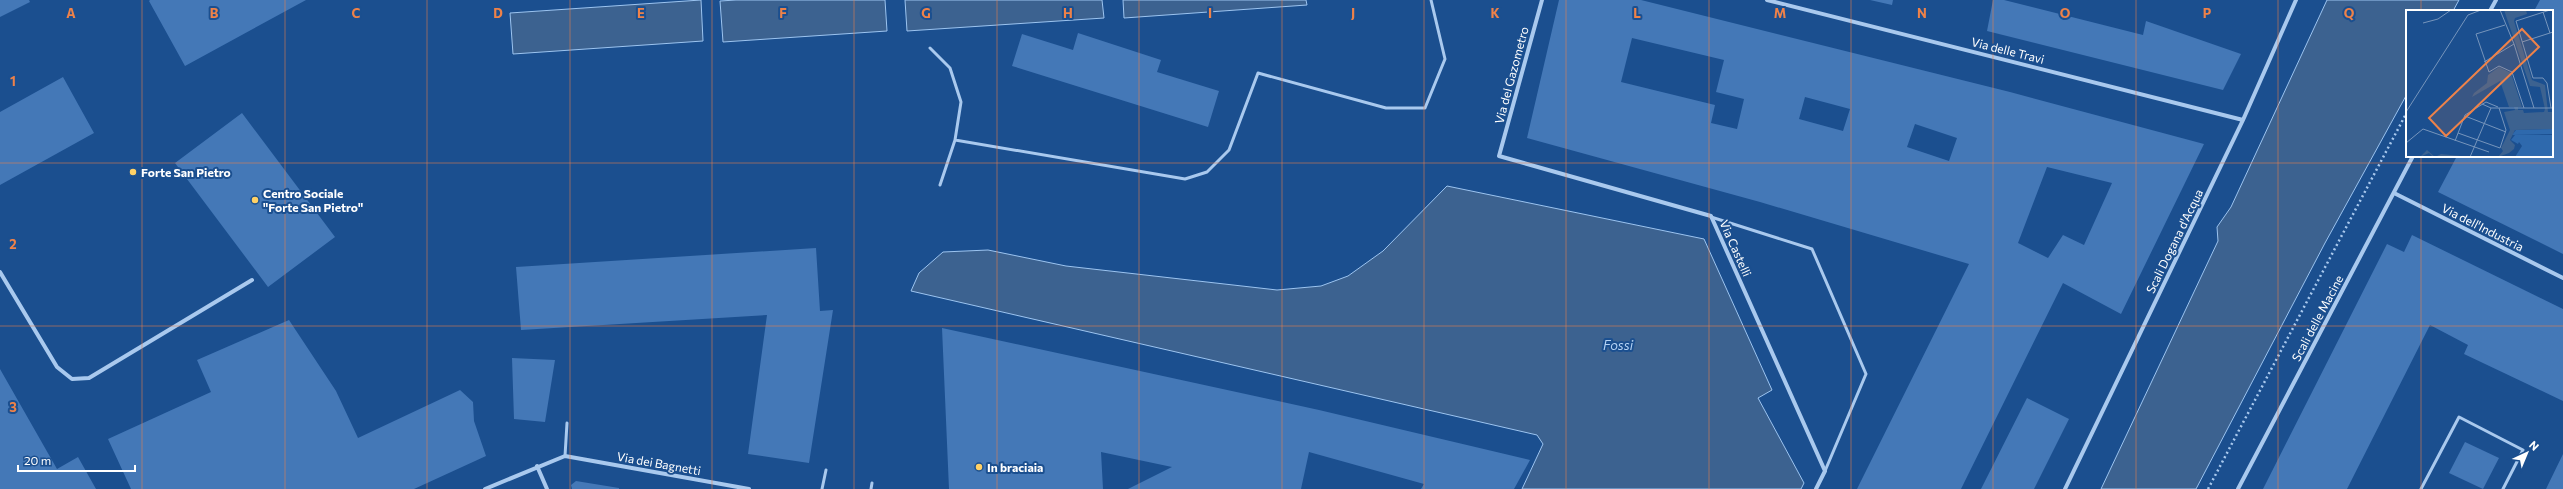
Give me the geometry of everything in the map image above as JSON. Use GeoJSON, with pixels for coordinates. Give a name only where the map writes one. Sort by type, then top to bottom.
{"type":"FeatureCollection","features":[{"type":"Feature","properties":{"kind":"street","name":"Via del Gazometro"},"geometry":{"type":"LineString","coordinates":[[1499,156],[1542,0]]}},
{"type":"Feature","properties":{"kind":"street","name":"Via delle Travi"},"geometry":{"type":"LineString","coordinates":[[1767,0],[2243,120]]}},
{"type":"Feature","properties":{"kind":"street","name":"Scali Dogana d'Acqua"},"geometry":{"type":"LineString","coordinates":[[2065,489],[2243,120],[2296,0]]}},
{"type":"Feature","properties":{"kind":"street"},"geometry":{"type":"LineString","coordinates":[[2491,10],[2496,0]]}},
{"type":"Feature","properties":{"kind":"street","name":"Via Castelli"},"geometry":{"type":"LineString","coordinates":[[1499,156],[1711,216],[1825,471]]}},
{"type":"Feature","properties":{"kind":"street","name":"Scali delle Macine"},"geometry":{"type":"LineString","coordinates":[[2238,489],[2412,157]]}},
{"type":"Feature","properties":{"kind":"street","name":"Via dell'Industria"},"geometry":{"type":"LineString","coordinates":[[2394,193],[2563,278]]}},
{"type":"Feature","properties":{"kind":"street"},"geometry":{"type":"LineString","coordinates":[[0,272],[57,367],[72,380],[89,378],[252,280]]}},
{"type":"Feature","properties":{"kind":"street","name":"Via dei Bagnetti"},"geometry":{"type":"LineString","coordinates":[[485,489],[537,466],[565,456],[749,489]]}},
{"type":"Feature","properties":{"kind":"street"},"geometry":{"type":"LineString","coordinates":[[537,466],[547,489]]}},
{"type":"Feature","properties":{"kind":"street"},"geometry":{"type":"LineString","coordinates":[[1816,489],[1825,471]]}},
{"type":"Feature","properties":{"kind":"lane"},"geometry":{"type":"LineString","coordinates":[[955,140],[1185,179],[1206,172],[1229,150],[1258,73],[1386,108],[1425,108],[1445,58],[1431,0]]}},
{"type":"Feature","properties":{"kind":"lane"},"geometry":{"type":"LineString","coordinates":[[930,48],[950,68],[960,102],[955,140],[940,184]]}},
{"type":"Feature","properties":{"kind":"lane"},"geometry":{"type":"LineString","coordinates":[[1711,216],[1812,248],[1866,374],[1825,471]]}},
{"type":"Feature","properties":{"kind":"lane"},"geometry":{"type":"LineString","coordinates":[[2421,489],[2459,417],[2523,450],[2503,489]]}},
{"type":"Feature","properties":{"kind":"lane"},"geometry":{"type":"LineString","coordinates":[[565,456],[567,422]]}},
{"type":"Feature","properties":{"kind":"lane"},"geometry":{"type":"LineString","coordinates":[[822,489],[826,470]]}},
{"type":"Feature","properties":{"kind":"lane"},"geometry":{"type":"LineString","coordinates":[[872,482],[872,489]]}},
{"type":"Feature","properties":{"kind":"path"},"geometry":{"type":"LineString","coordinates":[[2208,489],[2406,114]]}},
{"type":"Feature","properties":{"kind":"water"},"geometry":{"type":"Polygon","coordinates":[[[701,0],[703,41],[513,54],[510,13],[701,0]]]}},
{"type":"Feature","properties":{"kind":"water"},"geometry":{"type":"Polygon","coordinates":[[[885,0],[887,31],[723,42],[720,1],[885,0]]]}},
{"type":"Feature","properties":{"kind":"water"},"geometry":{"type":"Polygon","coordinates":[[[905,0],[1102,0],[1104,18],[907,31],[905,0]]]}},
{"type":"Feature","properties":{"kind":"water"},"geometry":{"type":"Polygon","coordinates":[[[1123,0],[1306,0],[1307,5],[1124,18],[1123,0]]]}},
{"type":"Feature","properties":{"kind":"water"},"geometry":{"type":"Polygon","coordinates":[[[2327,0],[2459,0],[2454,10],[2406,10],[2406,96],[2325,243],[2196,489],[2101,489],[2218,241],[2217,227],[2231,207],[2327,0]]]}},
{"type":"Feature","properties":{"kind":"water","name":"Fossi"},"geometry":{"type":"Polygon","coordinates":[[[1447,186],[1704,239],[1772,390],[1758,398],[1804,483],[1801,489],[1522,489],[1543,444],[1537,435],[911,291],[919,273],[943,252],[988,250],[1066,266],[1277,290],[1321,286],[1348,276],[1383,251],[1447,186]]]}},
{"type":"Feature","properties":{"kind":"building"},"geometry":{"type":"Polygon","coordinates":[[[0,0],[29,0],[30,2],[0,17],[0,0]]]}},
{"type":"Feature","properties":{"kind":"building"},"geometry":{"type":"Polygon","coordinates":[[[306,0],[185,66],[149,1],[306,0]]]}},
{"type":"Feature","properties":{"kind":"building"},"geometry":{"type":"Polygon","coordinates":[[[1559,0],[1641,0],[2010,92],[2204,144],[2121,314],[2063,283],[1961,489],[1857,489],[1969,264],[1760,202],[1527,138],[1559,0]],[[1632,38],[1621,82],[1715,105],[1711,123],[1737,129],[1744,99],[1716,92],[1724,60],[1632,38]],[[1805,97],[1799,119],[1843,131],[1850,109],[1805,97]],[[1915,124],[1907,147],[1949,161],[1957,138],[1915,124]],[[2047,167],[2018,243],[2048,258],[2063,235],[2084,245],[2112,183],[2047,167]]]}},
{"type":"Feature","properties":{"kind":"building"},"geometry":{"type":"Polygon","coordinates":[[[1870,0],[1893,0],[1892,5],[1870,0]]]}},
{"type":"Feature","properties":{"kind":"building"},"geometry":{"type":"Polygon","coordinates":[[[1993,0],[2004,0],[2143,35],[2146,21],[2241,54],[2223,90],[1987,31],[1993,0]]]}},
{"type":"Feature","properties":{"kind":"building"},"geometry":{"type":"Polygon","coordinates":[[[2540,0],[2563,0],[2563,254],[2438,192],[2456,157],[2553,157],[2553,10],[2535,10],[2540,0]]]}},
{"type":"Feature","properties":{"kind":"building"},"geometry":{"type":"Polygon","coordinates":[[[1078,33],[1161,60],[1157,72],[1219,91],[1208,127],[1012,66],[1022,34],[1073,50],[1078,33]]]}},
{"type":"Feature","properties":{"kind":"building"},"geometry":{"type":"Polygon","coordinates":[[[63,77],[94,133],[0,185],[0,112],[63,77]]]}},
{"type":"Feature","properties":{"kind":"building","name":"Centro Sociale \"Forte San Pietro\""},"geometry":{"type":"Polygon","coordinates":[[[242,113],[335,237],[268,287],[175,163],[242,113]]]}},
{"type":"Feature","properties":{"kind":"building"},"geometry":{"type":"Polygon","coordinates":[[[2412,235],[2563,309],[2563,401],[2464,354],[2468,345],[2430,325],[2347,489],[2263,489],[2387,244],[2404,252],[2412,235]]]}},
{"type":"Feature","properties":{"kind":"building"},"geometry":{"type":"Polygon","coordinates":[[[816,248],[820,311],[833,310],[809,463],[748,454],[767,315],[521,330],[516,267],[816,248]]]}},
{"type":"Feature","properties":{"kind":"building"},"geometry":{"type":"Polygon","coordinates":[[[289,320],[336,391],[358,438],[460,390],[473,402],[474,421],[486,456],[414,489],[131,489],[108,439],[211,392],[197,360],[289,320]]]}},
{"type":"Feature","properties":{"kind":"building"},"geometry":{"type":"Polygon","coordinates":[[[942,328],[1319,410],[1530,460],[1514,489],[1421,489],[1424,484],[1309,452],[1301,489],[1128,489],[1172,467],[1101,452],[1103,489],[949,489],[942,328]]]}},
{"type":"Feature","properties":{"kind":"building"},"geometry":{"type":"Polygon","coordinates":[[[512,358],[555,360],[545,422],[514,419],[512,358]]]}},
{"type":"Feature","properties":{"kind":"building"},"geometry":{"type":"Polygon","coordinates":[[[0,369],[57,469],[78,457],[96,489],[0,489],[0,369]]]}},
{"type":"Feature","properties":{"kind":"building"},"geometry":{"type":"Polygon","coordinates":[[[2027,398],[2069,419],[2034,489],[1981,489],[2027,398]]]}},
{"type":"Feature","properties":{"kind":"building"},"geometry":{"type":"Polygon","coordinates":[[[2465,442],[2499,458],[2483,489],[2449,473],[2465,442]]]}},
{"type":"Feature","properties":{"kind":"building"},"geometry":{"type":"Polygon","coordinates":[[[2563,454],[2563,489],[2546,489],[2563,454]]]}},
{"type":"Feature","properties":{"kind":"building"},"geometry":{"type":"Polygon","coordinates":[[[576,481],[619,489],[572,489],[571,485],[576,481]]]}},
{"type":"Feature","properties":{"kind":"place","name":"Forte San Pietro"},"geometry":{"type":"Point","coordinates":[133,172]}},
{"type":"Feature","properties":{"kind":"place","name":"Centro Sociale \"Forte San Pietro\""},"geometry":{"type":"Point","coordinates":[255,200]}},
{"type":"Feature","properties":{"kind":"place","name":"In braciaia"},"geometry":{"type":"Point","coordinates":[979,467]}}]}
